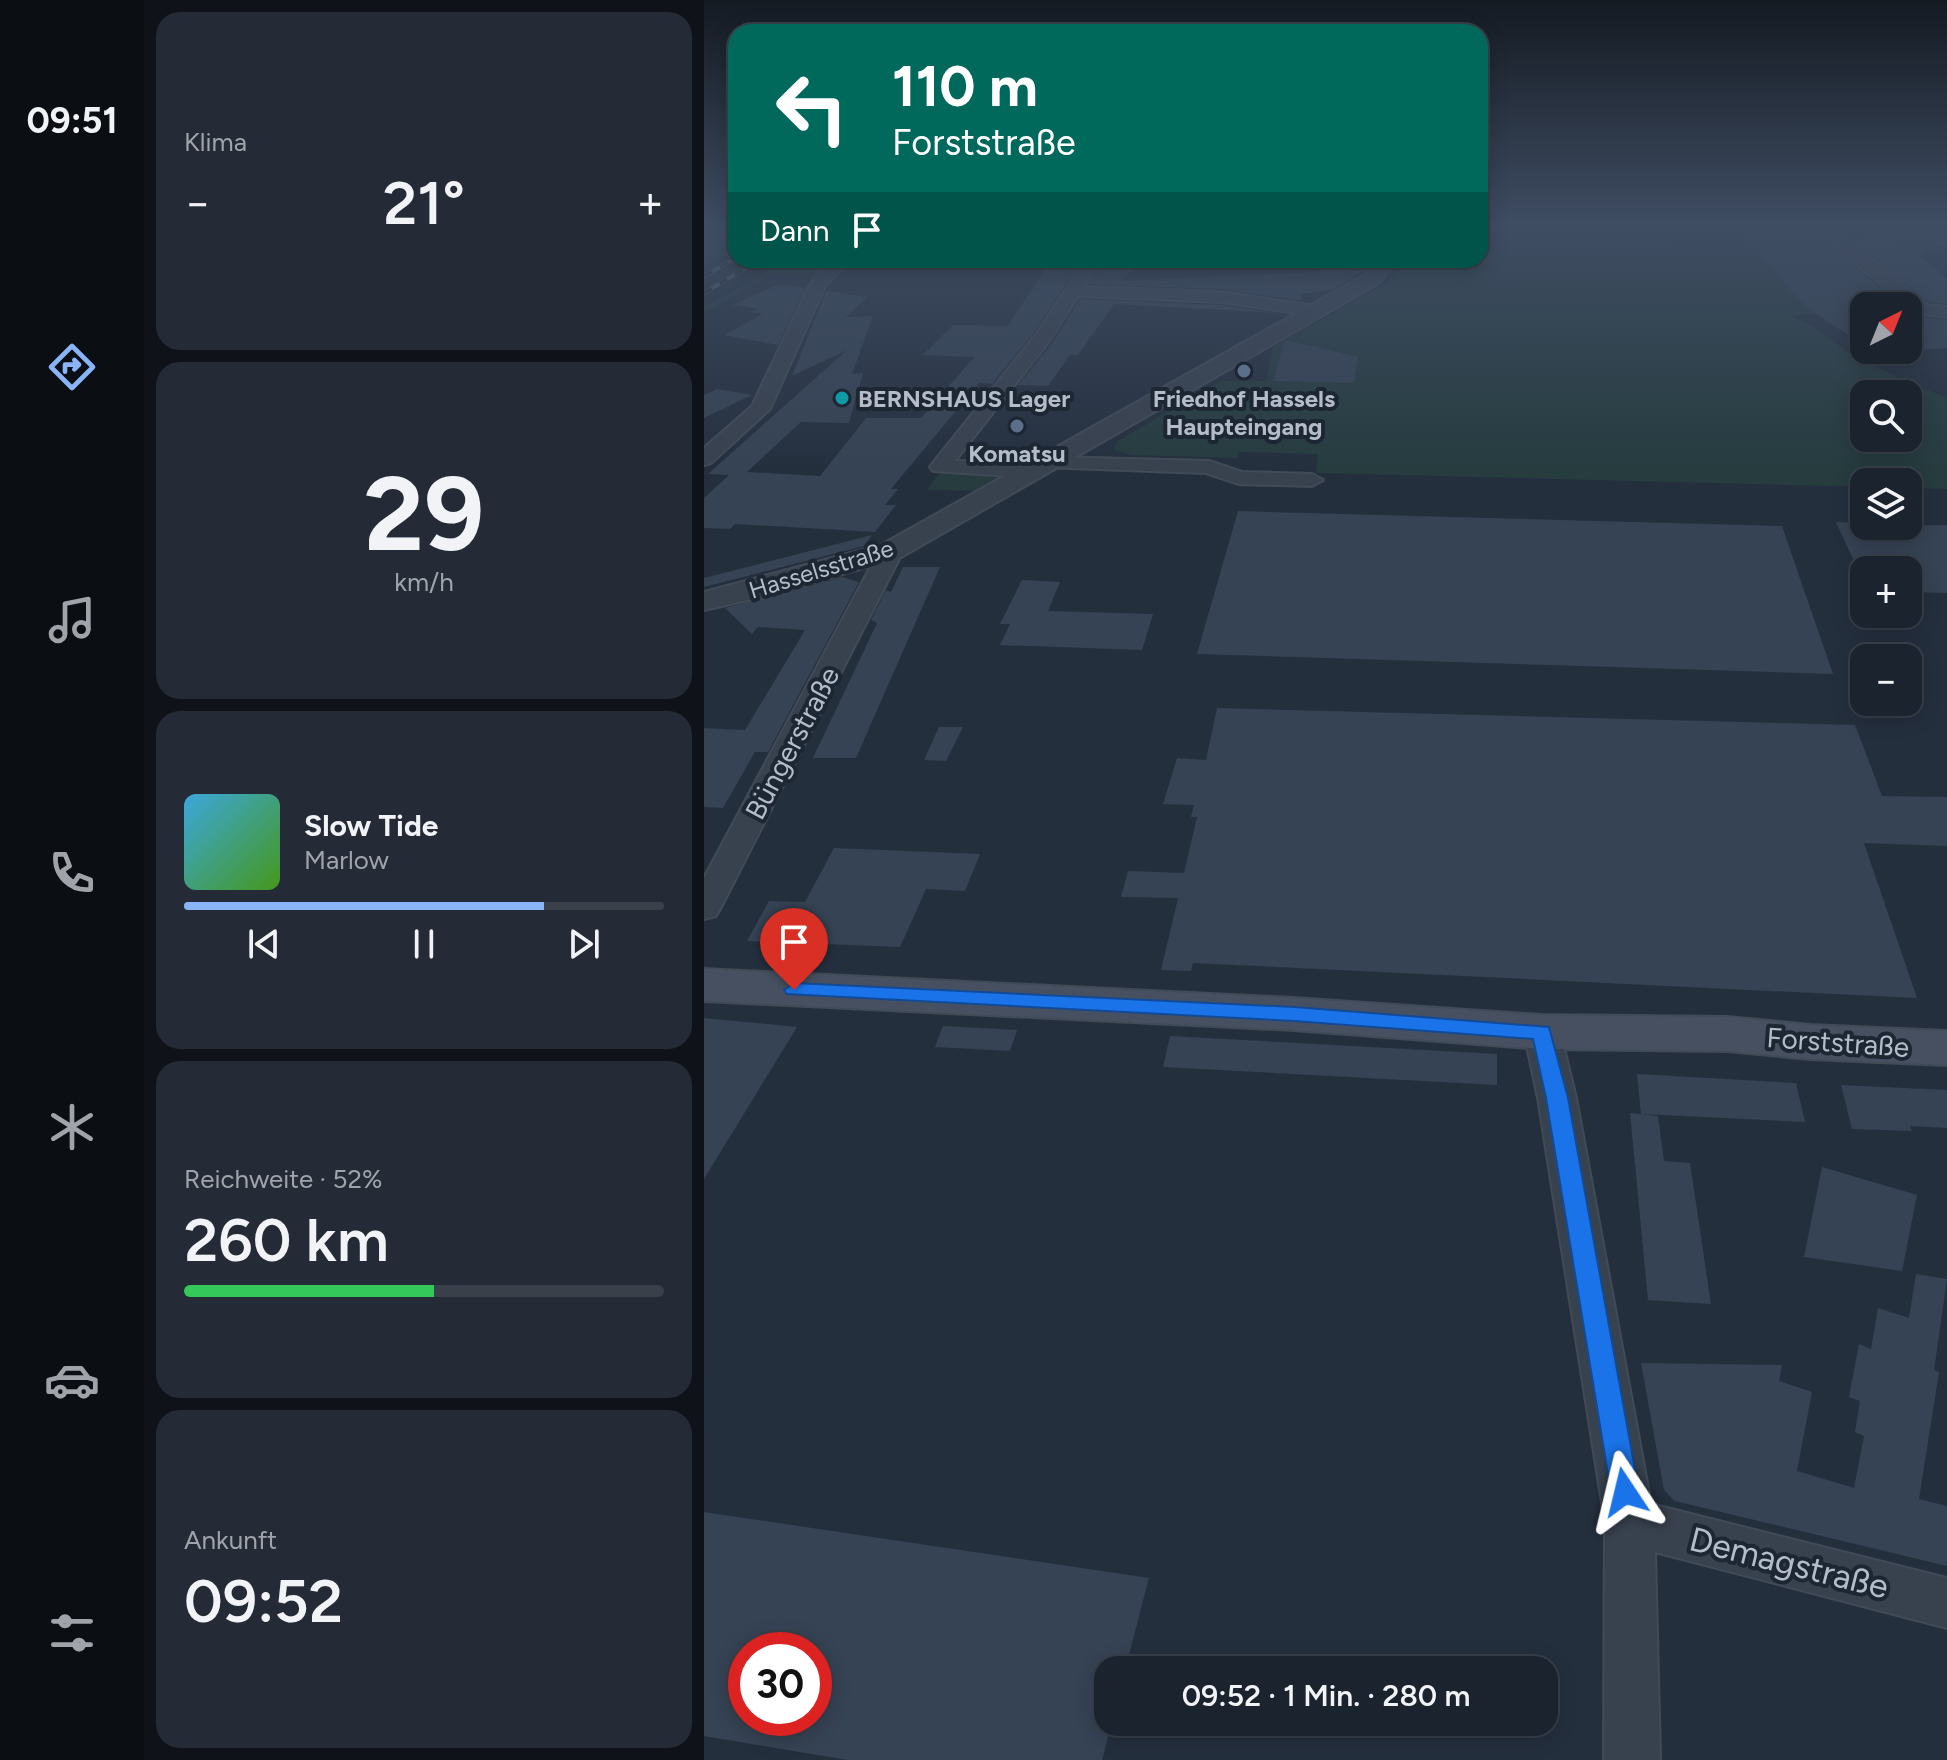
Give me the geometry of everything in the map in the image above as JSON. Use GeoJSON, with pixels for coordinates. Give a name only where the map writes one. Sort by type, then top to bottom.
{"type":"FeatureCollection","features":[{"type":"Feature","properties":{"kind":"main road","name":"Forststraße"},"geometry":{"type":"LineString","coordinates":[[704,985],[1294,1014],[1542,1032],[1728,1034],[1810,1042],[1947,1048]]}},
{"type":"Feature","properties":{"kind":"main road","name":"Forststraße"},"geometry":{"type":"LineString","coordinates":[[1294,1014],[1354,1002],[1534,1009],[1641,1015],[1728,1034]]}},
{"type":"Feature","properties":{"kind":"street"},"geometry":{"type":"LineString","coordinates":[[704,459],[760,409],[808,306]]}},
{"type":"Feature","properties":{"kind":"street"},"geometry":{"type":"LineString","coordinates":[[1064,306],[988,410],[940,467],[1209,467],[1239,478],[1312,480]]}},
{"type":"Feature","properties":{"kind":"street"},"geometry":{"type":"LineString","coordinates":[[1283,306],[1316,311]]}},
{"type":"Feature","properties":{"kind":"street","name":"Hasselsstraße"},"geometry":{"type":"LineString","coordinates":[[704,601],[841,567],[885,564],[1041,468],[1325,306]]}},
{"type":"Feature","properties":{"kind":"street"},"geometry":{"type":"LineString","coordinates":[[1921,306],[1926,310],[1947,312]]}},
{"type":"Feature","properties":{"kind":"street","name":"Büngerstraße"},"geometry":{"type":"LineString","coordinates":[[704,909],[885,564]]}},
{"type":"Feature","properties":{"kind":"street"},"geometry":{"type":"LineString","coordinates":[[1542,1032],[1557,1098],[1630,1522],[1632,1760]]}},
{"type":"Feature","properties":{"kind":"street","name":"Demagstraße"},"geometry":{"type":"LineString","coordinates":[[1630,1522],[1947,1603]]}},
{"type":"Feature","properties":{"kind":"green space"},"geometry":{"type":"Polygon","coordinates":[[[706,306],[716,306],[704,313],[706,306]]]}},
{"type":"Feature","properties":{"kind":"green space"},"geometry":{"type":"Polygon","coordinates":[[[1346,306],[1821,306],[1829,314],[1790,316],[1806,322],[1850,352],[1850,364],[1871,364],[1905,380],[1850,380],[1850,452],[1922,452],[1922,387],[1947,398],[1947,489],[1922,488],[1922,468],[1850,468],[1850,487],[1316,473],[1318,454],[1238,452],[1238,458],[1131,455],[1114,450],[1116,442],[1221,381],[1266,381],[1273,347],[1346,306]]]}},
{"type":"Feature","properties":{"kind":"green space"},"geometry":{"type":"Polygon","coordinates":[[[940,472],[996,474],[1000,477],[975,491],[927,490],[940,472]]]}},
{"type":"Feature","properties":{"kind":"building"},"geometry":{"type":"Polygon","coordinates":[[[740,306],[796,306],[778,345],[724,335],[762,314],[749,312],[757,309],[740,306]]]}},
{"type":"Feature","properties":{"kind":"building"},"geometry":{"type":"Polygon","coordinates":[[[820,306],[857,306],[846,317],[873,316],[852,374],[863,373],[849,423],[801,422],[747,472],[820,476],[866,418],[921,418],[974,357],[923,355],[953,325],[1007,326],[1021,306],[1051,306],[992,384],[979,383],[891,489],[898,489],[885,505],[896,505],[875,532],[735,524],[730,529],[704,528],[704,498],[729,475],[708,474],[847,350],[792,376],[820,306]]]}},
{"type":"Feature","properties":{"kind":"building"},"geometry":{"type":"Polygon","coordinates":[[[1076,306],[1112,306],[1078,355],[1070,355],[1048,386],[1018,385],[1053,342],[1076,306]]]}},
{"type":"Feature","properties":{"kind":"building"},"geometry":{"type":"Polygon","coordinates":[[[1152,306],[1229,306],[1276,313],[1152,306]]]}},
{"type":"Feature","properties":{"kind":"building"},"geometry":{"type":"Polygon","coordinates":[[[1806,306],[1850,306],[1850,336],[1809,309],[1806,306]]]}},
{"type":"Feature","properties":{"kind":"building"},"geometry":{"type":"Polygon","coordinates":[[[1922,317],[1947,320],[1947,348],[1922,350],[1922,317]]]}},
{"type":"Feature","properties":{"kind":"building"},"geometry":{"type":"Polygon","coordinates":[[[1285,340],[1358,357],[1354,383],[1273,381],[1285,340]]]}},
{"type":"Feature","properties":{"kind":"building"},"geometry":{"type":"Polygon","coordinates":[[[717,389],[752,395],[704,418],[704,395],[717,389]]]}},
{"type":"Feature","properties":{"kind":"building"},"geometry":{"type":"Polygon","coordinates":[[[1238,511],[1782,526],[1833,674],[1197,654],[1238,511]]]}},
{"type":"Feature","properties":{"kind":"building"},"geometry":{"type":"Polygon","coordinates":[[[1836,522],[1850,522],[1850,540],[1922,540],[1922,525],[1947,525],[1947,593],[1922,592],[1922,556],[1852,556],[1836,522]]]}},
{"type":"Feature","properties":{"kind":"building"},"geometry":{"type":"Polygon","coordinates":[[[872,535],[864,546],[704,587],[704,578],[872,535]]]}},
{"type":"Feature","properties":{"kind":"building"},"geometry":{"type":"Polygon","coordinates":[[[903,567],[940,567],[856,758],[813,758],[877,623],[871,620],[886,590],[891,592],[903,567]]]}},
{"type":"Feature","properties":{"kind":"building"},"geometry":{"type":"Polygon","coordinates":[[[842,577],[859,582],[768,752],[755,752],[723,808],[704,807],[704,728],[745,730],[805,630],[758,627],[752,634],[725,608],[842,577]]]}},
{"type":"Feature","properties":{"kind":"building"},"geometry":{"type":"Polygon","coordinates":[[[1022,580],[1060,582],[1048,611],[1153,614],[1142,650],[1000,645],[1010,624],[1000,624],[1022,580]]]}},
{"type":"Feature","properties":{"kind":"building"},"geometry":{"type":"Polygon","coordinates":[[[1217,708],[1855,725],[1882,796],[1947,797],[1947,846],[1864,843],[1917,998],[1193,963],[1191,971],[1161,970],[1178,898],[1121,897],[1128,871],[1184,873],[1197,817],[1191,817],[1194,805],[1163,804],[1177,758],[1206,760],[1217,708]]]}},
{"type":"Feature","properties":{"kind":"building"},"geometry":{"type":"Polygon","coordinates":[[[939,727],[963,727],[946,761],[924,760],[939,727]]]}},
{"type":"Feature","properties":{"kind":"building"},"geometry":{"type":"Polygon","coordinates":[[[834,848],[980,854],[965,891],[926,889],[900,947],[747,941],[769,901],[805,902],[834,848]]]}},
{"type":"Feature","properties":{"kind":"building"},"geometry":{"type":"Polygon","coordinates":[[[704,1018],[797,1027],[704,1179],[704,1018]]]}},
{"type":"Feature","properties":{"kind":"building"},"geometry":{"type":"Polygon","coordinates":[[[943,1026],[1017,1030],[1010,1051],[935,1047],[943,1026]]]}},
{"type":"Feature","properties":{"kind":"building"},"geometry":{"type":"Polygon","coordinates":[[[1170,1036],[1497,1054],[1497,1085],[1163,1067],[1170,1036]]]}},
{"type":"Feature","properties":{"kind":"building"},"geometry":{"type":"Polygon","coordinates":[[[1637,1074],[1796,1083],[1805,1122],[1641,1114],[1637,1074]]]}},
{"type":"Feature","properties":{"kind":"building"},"geometry":{"type":"Polygon","coordinates":[[[1841,1085],[1947,1090],[1947,1128],[1910,1126],[1912,1131],[1852,1129],[1841,1085]]]}},
{"type":"Feature","properties":{"kind":"building"},"geometry":{"type":"Polygon","coordinates":[[[1630,1113],[1658,1116],[1664,1161],[1690,1163],[1711,1304],[1648,1300],[1630,1113]]]}},
{"type":"Feature","properties":{"kind":"building"},"geometry":{"type":"Polygon","coordinates":[[[1822,1167],[1917,1195],[1902,1271],[1804,1257],[1822,1167]]]}},
{"type":"Feature","properties":{"kind":"building"},"geometry":{"type":"Polygon","coordinates":[[[1916,1274],[1947,1279],[1934,1370],[1939,1372],[1919,1499],[1947,1506],[1947,1566],[1675,1501],[1664,1490],[1641,1363],[1782,1365],[1779,1381],[1812,1392],[1797,1471],[1854,1488],[1864,1436],[1855,1432],[1860,1401],[1849,1397],[1859,1344],[1871,1349],[1878,1308],[1909,1318],[1916,1274]]]}},
{"type":"Feature","properties":{"kind":"building"},"geometry":{"type":"Polygon","coordinates":[[[704,1512],[1149,1578],[1129,1656],[1094,1656],[1094,1736],[1108,1736],[1102,1760],[848,1760],[704,1736],[704,1512]]]}},
{"type":"Feature","properties":{"kind":"place","name":"Friedhof Hassels Haupteingang"},"geometry":{"type":"Point","coordinates":[1244,371]}},
{"type":"Feature","properties":{"kind":"place","name":"BERNSHAUS Lager"},"geometry":{"type":"Point","coordinates":[842,398]}},
{"type":"Feature","properties":{"kind":"place","name":"Komatsu"},"geometry":{"type":"Point","coordinates":[1017,426]}},
{"type":"Feature","properties":{"kind":"route"},"geometry":{"type":"LineString","coordinates":[[794,990],[1294,1014],[1542,1032],[1557,1098],[1625,1492]]}}]}
